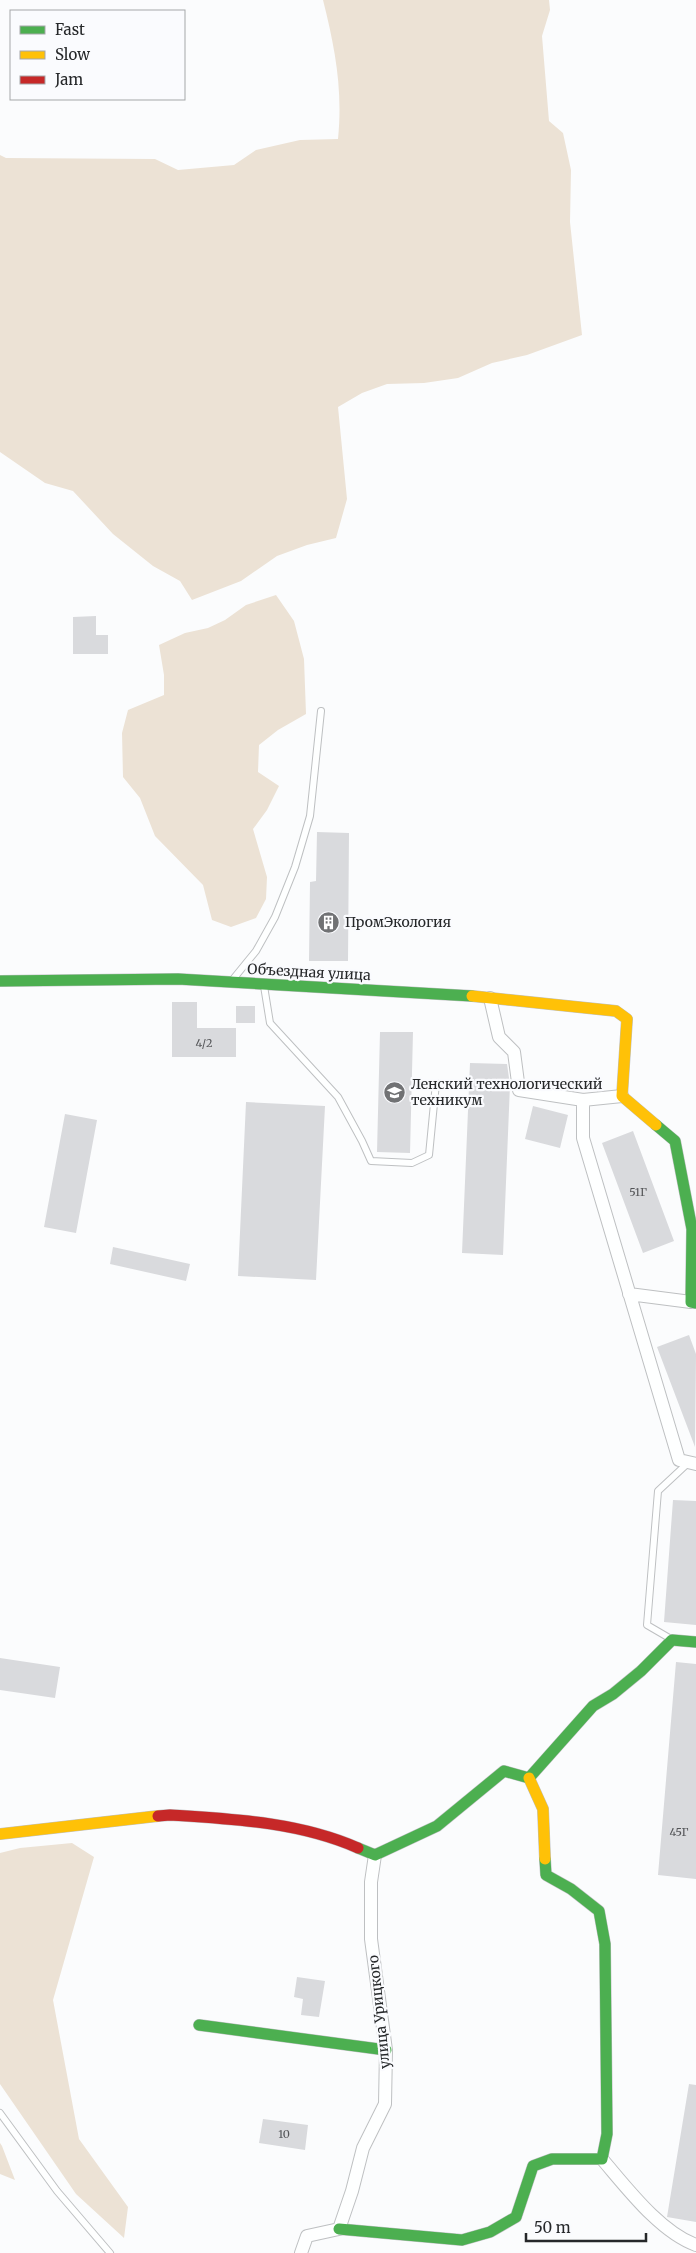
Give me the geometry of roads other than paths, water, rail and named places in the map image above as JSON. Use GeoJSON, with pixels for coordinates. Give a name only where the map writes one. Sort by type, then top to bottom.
{"type":"FeatureCollection","features":[{"type":"Feature","properties":{"kind":"street","name":"Объездная улица"},"geometry":{"type":"LineString","coordinates":[[0,980],[178,979],[440,993],[616,1011],[627,1019],[622,1096]]}},
{"type":"Feature","properties":{"kind":"street"},"geometry":{"type":"LineString","coordinates":[[490,998],[499,1038],[514,1052],[519,1090],[583,1100],[622,1096],[675,1141],[692,1229],[694,1302],[628,1294]]}},
{"type":"Feature","properties":{"kind":"street"},"geometry":{"type":"LineString","coordinates":[[583,1100],[583,1138],[628,1294],[679,1460],[692,1463]]}},
{"type":"Feature","properties":{"kind":"street"},"geometry":{"type":"LineString","coordinates":[[529,1778],[593,1706],[614,1694],[641,1671],[672,1640],[696,1642]]}},
{"type":"Feature","properties":{"kind":"street"},"geometry":{"type":"LineString","coordinates":[[0,1834],[170,1815],[249,1820],[332,1836],[375,1855],[437,1826],[504,1771],[529,1778]]}},
{"type":"Feature","properties":{"kind":"street"},"geometry":{"type":"LineString","coordinates":[[529,1778],[543,1809],[546,1875],[571,1889],[599,1911],[605,1944],[606,2134],[602,2159]]}},
{"type":"Feature","properties":{"kind":"street","name":"улица Урицкого"},"geometry":{"type":"LineString","coordinates":[[339,2229],[352,2191],[363,2148],[385,2104],[386,2050],[371,1939],[372,1882],[375,1855]]}},
{"type":"Feature","properties":{"kind":"street"},"geometry":{"type":"LineString","coordinates":[[199,2025],[386,2050]]}},
{"type":"Feature","properties":{"kind":"street"},"geometry":{"type":"LineString","coordinates":[[301,2253],[307,2236],[339,2229],[462,2240],[490,2232],[516,2217],[533,2166],[552,2159],[602,2159],[631,2193],[658,2219],[683,2241],[696,2246]]}},
{"type":"Feature","properties":{"kind":"lane"},"geometry":{"type":"LineString","coordinates":[[230,983],[261,942],[275,917],[295,867],[310,816],[321,712]]}},
{"type":"Feature","properties":{"kind":"lane"},"geometry":{"type":"LineString","coordinates":[[264,985],[270,1023],[338,1097],[371,1161],[412,1163],[429,1155],[436,1083]]}},
{"type":"Feature","properties":{"kind":"lane"},"geometry":{"type":"LineString","coordinates":[[672,1640],[648,1625],[658,1491],[692,1463]]}},
{"type":"Feature","properties":{"kind":"lane"},"geometry":{"type":"LineString","coordinates":[[0,2112],[57,2191],[110,2253]]}},
{"type":"Feature","properties":{"kind":"place","name":"ПромЭкология"},"geometry":{"type":"Point","coordinates":[329,922]}},
{"type":"Feature","properties":{"kind":"place","name":"Ленский технологический техникум"},"geometry":{"type":"Point","coordinates":[395,1092]}}]}
